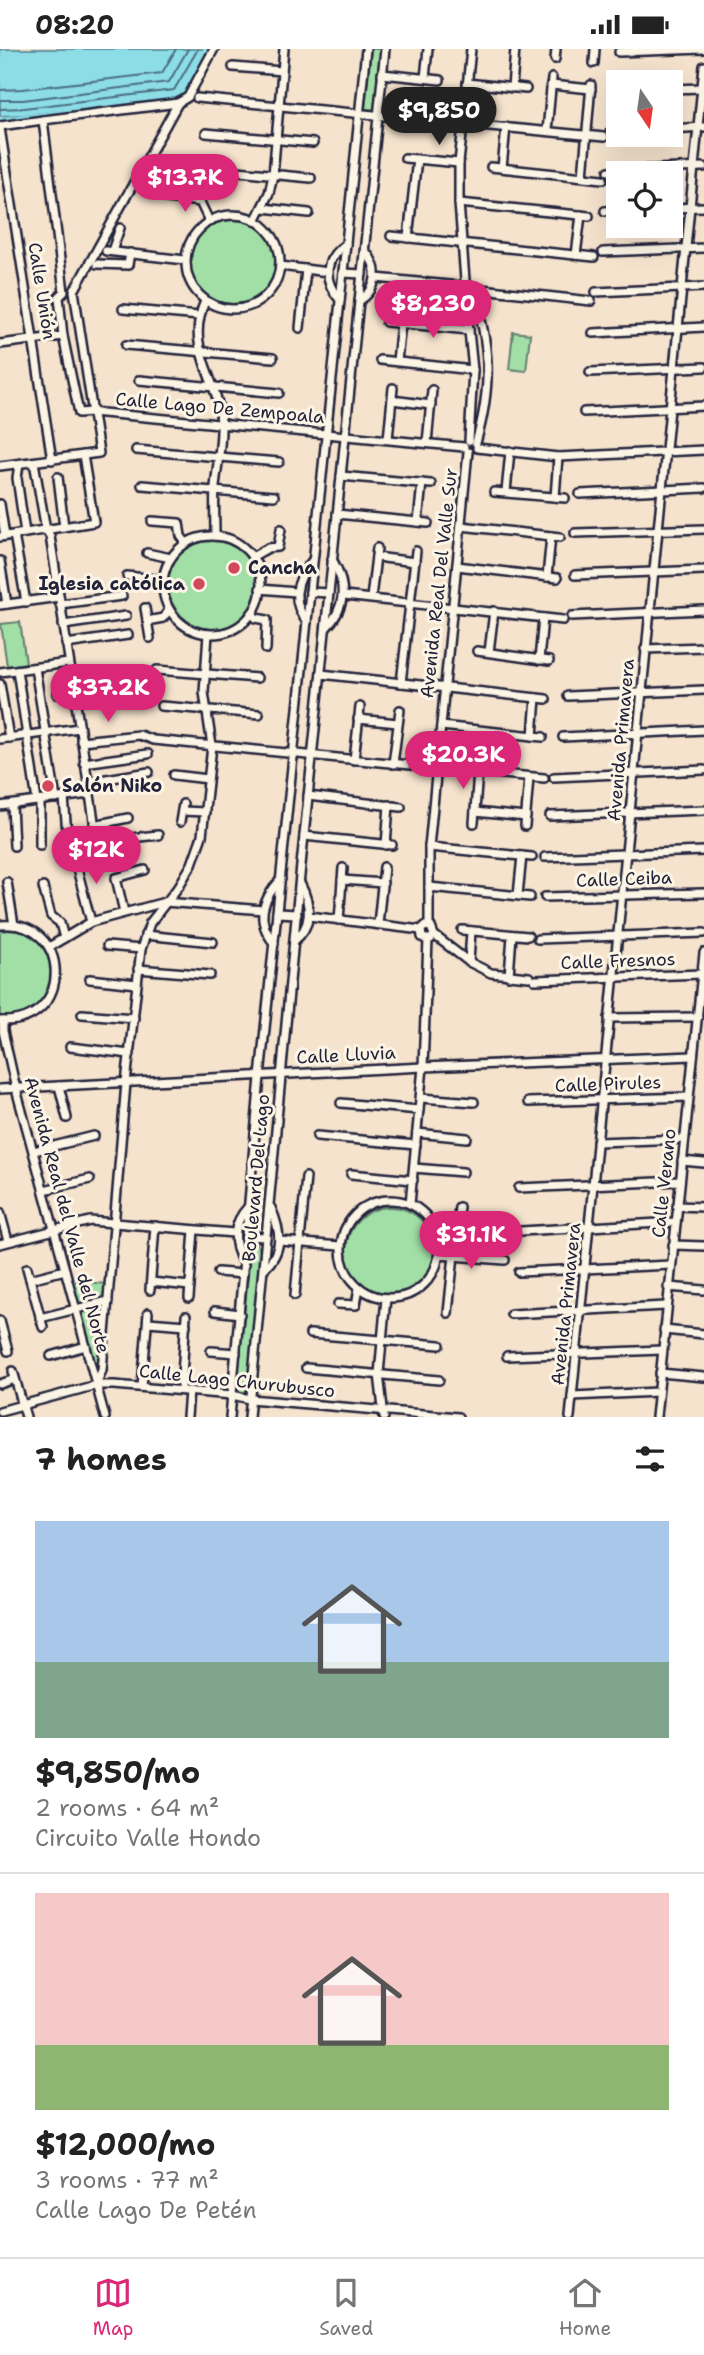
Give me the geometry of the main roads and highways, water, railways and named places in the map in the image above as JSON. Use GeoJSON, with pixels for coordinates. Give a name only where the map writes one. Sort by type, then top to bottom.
{"type":"FeatureCollection","features":[{"type":"Feature","properties":{"kind":"water"},"geometry":{"type":"Polygon","coordinates":[[[0,49],[206,49],[180,97],[0,116],[0,49]]]}},
{"type":"Feature","properties":{"kind":"waterway"},"geometry":{"type":"LineString","coordinates":[[0,120],[180,97],[206,49]]}},
{"type":"Feature","properties":{"kind":"place","name":"Cancha"},"geometry":{"type":"Point","coordinates":[234,568]}},
{"type":"Feature","properties":{"kind":"place","name":"Iglesia católica"},"geometry":{"type":"Point","coordinates":[199,584]}},
{"type":"Feature","properties":{"kind":"place","name":"Salón Niko"},"geometry":{"type":"Point","coordinates":[48,786]}}]}
